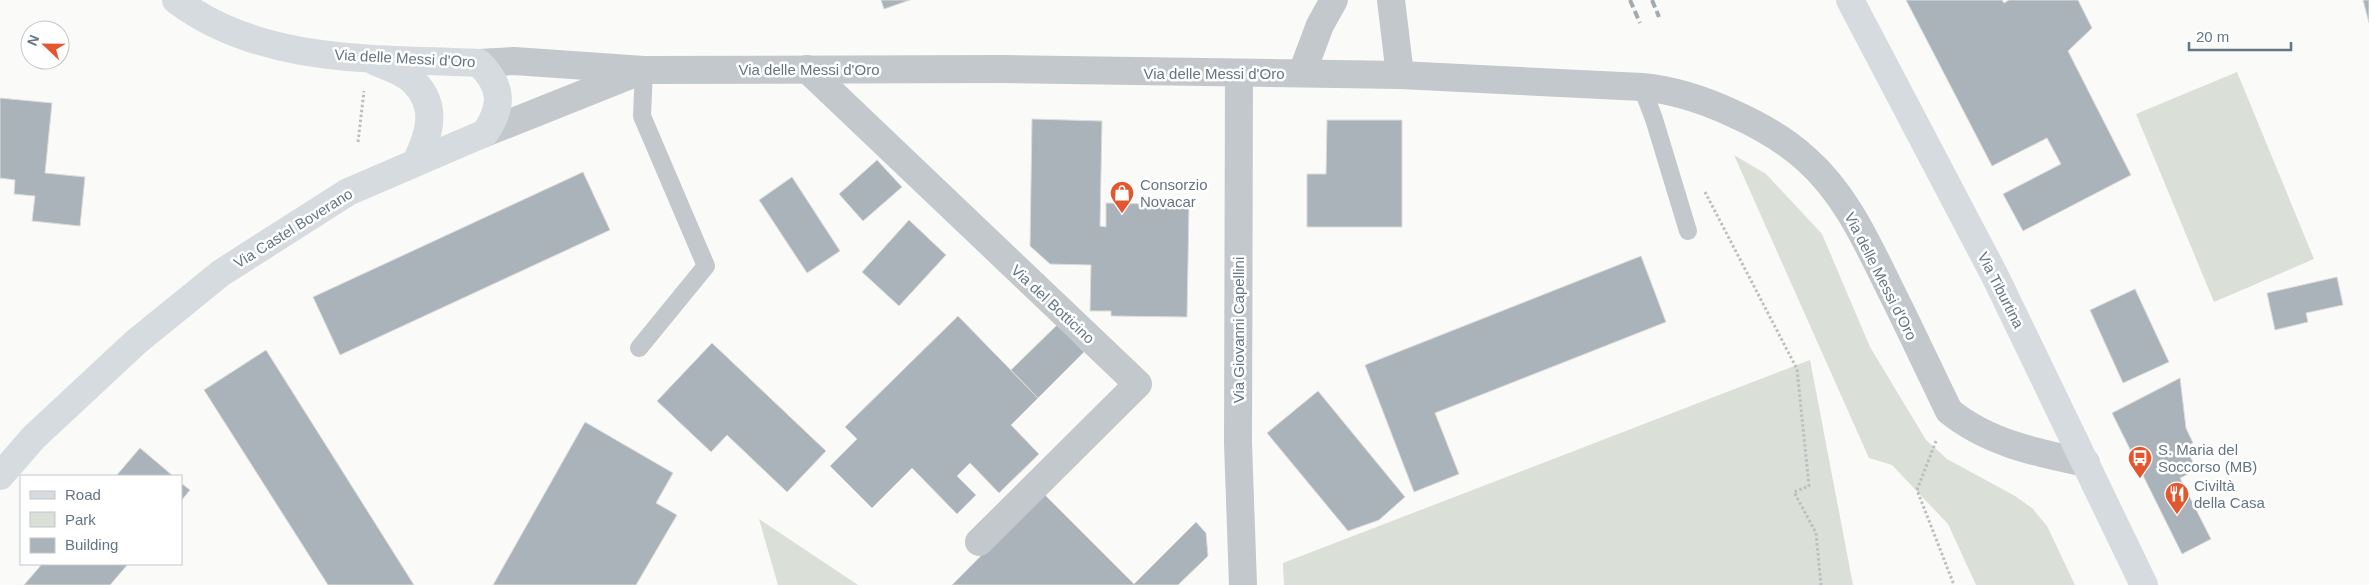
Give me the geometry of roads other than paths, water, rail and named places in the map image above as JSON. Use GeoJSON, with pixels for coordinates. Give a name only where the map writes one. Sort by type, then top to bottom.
{"type":"FeatureCollection","features":[{"type":"Feature","properties":{"kind":"street","name":"Via delle Messi d'Oro"},"geometry":{"type":"LineString","coordinates":[[176,0],[223,28],[266,44],[300,51],[365,57],[479,63],[514,61],[644,70],[1004,69],[1400,75],[1642,87],[1678,93],[1706,102],[1745,119],[1785,142],[1822,176],[1838,194],[1864,235],[1949,411],[1973,428],[2004,442],[2028,451],[2086,463]]}},
{"type":"Feature","properties":{"kind":"street"},"geometry":{"type":"LineString","coordinates":[[1302,73],[1320,25],[1334,0]]}},
{"type":"Feature","properties":{"kind":"street"},"geometry":{"type":"LineString","coordinates":[[1390,0],[1400,75]]}},
{"type":"Feature","properties":{"kind":"street","name":"Via Tiburtina"},"geometry":{"type":"LineString","coordinates":[[1850,0],[1995,276],[2144,585]]}},
{"type":"Feature","properties":{"kind":"street"},"geometry":{"type":"LineString","coordinates":[[365,57],[414,81],[424,97],[429,114],[430,130],[416,162]]}},
{"type":"Feature","properties":{"kind":"street"},"geometry":{"type":"LineString","coordinates":[[479,63],[493,78],[499,95],[496,113],[485,132]]}},
{"type":"Feature","properties":{"kind":"street","name":"Via del Botticino"},"geometry":{"type":"LineString","coordinates":[[807,69],[1138,384],[979,542]]}},
{"type":"Feature","properties":{"kind":"street","name":"Via Castel Boverano"},"geometry":{"type":"LineString","coordinates":[[0,476],[34,437],[136,342],[221,273],[348,192],[485,132],[608,82],[644,70]]}},
{"type":"Feature","properties":{"kind":"street","name":"Via Giovanni Capellini"},"geometry":{"type":"LineString","coordinates":[[1239,74],[1238,443],[1243,585]]}},
{"type":"Feature","properties":{"kind":"lane"},"geometry":{"type":"LineString","coordinates":[[640,348],[706,266],[642,116],[644,70]]}},
{"type":"Feature","properties":{"kind":"lane"},"geometry":{"type":"LineString","coordinates":[[1642,87],[1657,128],[1688,231]]}},
{"type":"Feature","properties":{"kind":"railway"},"geometry":{"type":"LineString","coordinates":[[1630,0],[1640,23]]}},
{"type":"Feature","properties":{"kind":"railway"},"geometry":{"type":"LineString","coordinates":[[1652,0],[1659,17]]}},
{"type":"Feature","properties":{"kind":"place","name":"Consorzio Novacar"},"geometry":{"type":"Point","coordinates":[1122,214]}},
{"type":"Feature","properties":{"kind":"place","name":"S. Maria del Soccorso (MB)"},"geometry":{"type":"Point","coordinates":[2140,479]}},
{"type":"Feature","properties":{"kind":"place","name":"Civiltà della Casa"},"geometry":{"type":"Point","coordinates":[2177,515]}}]}
